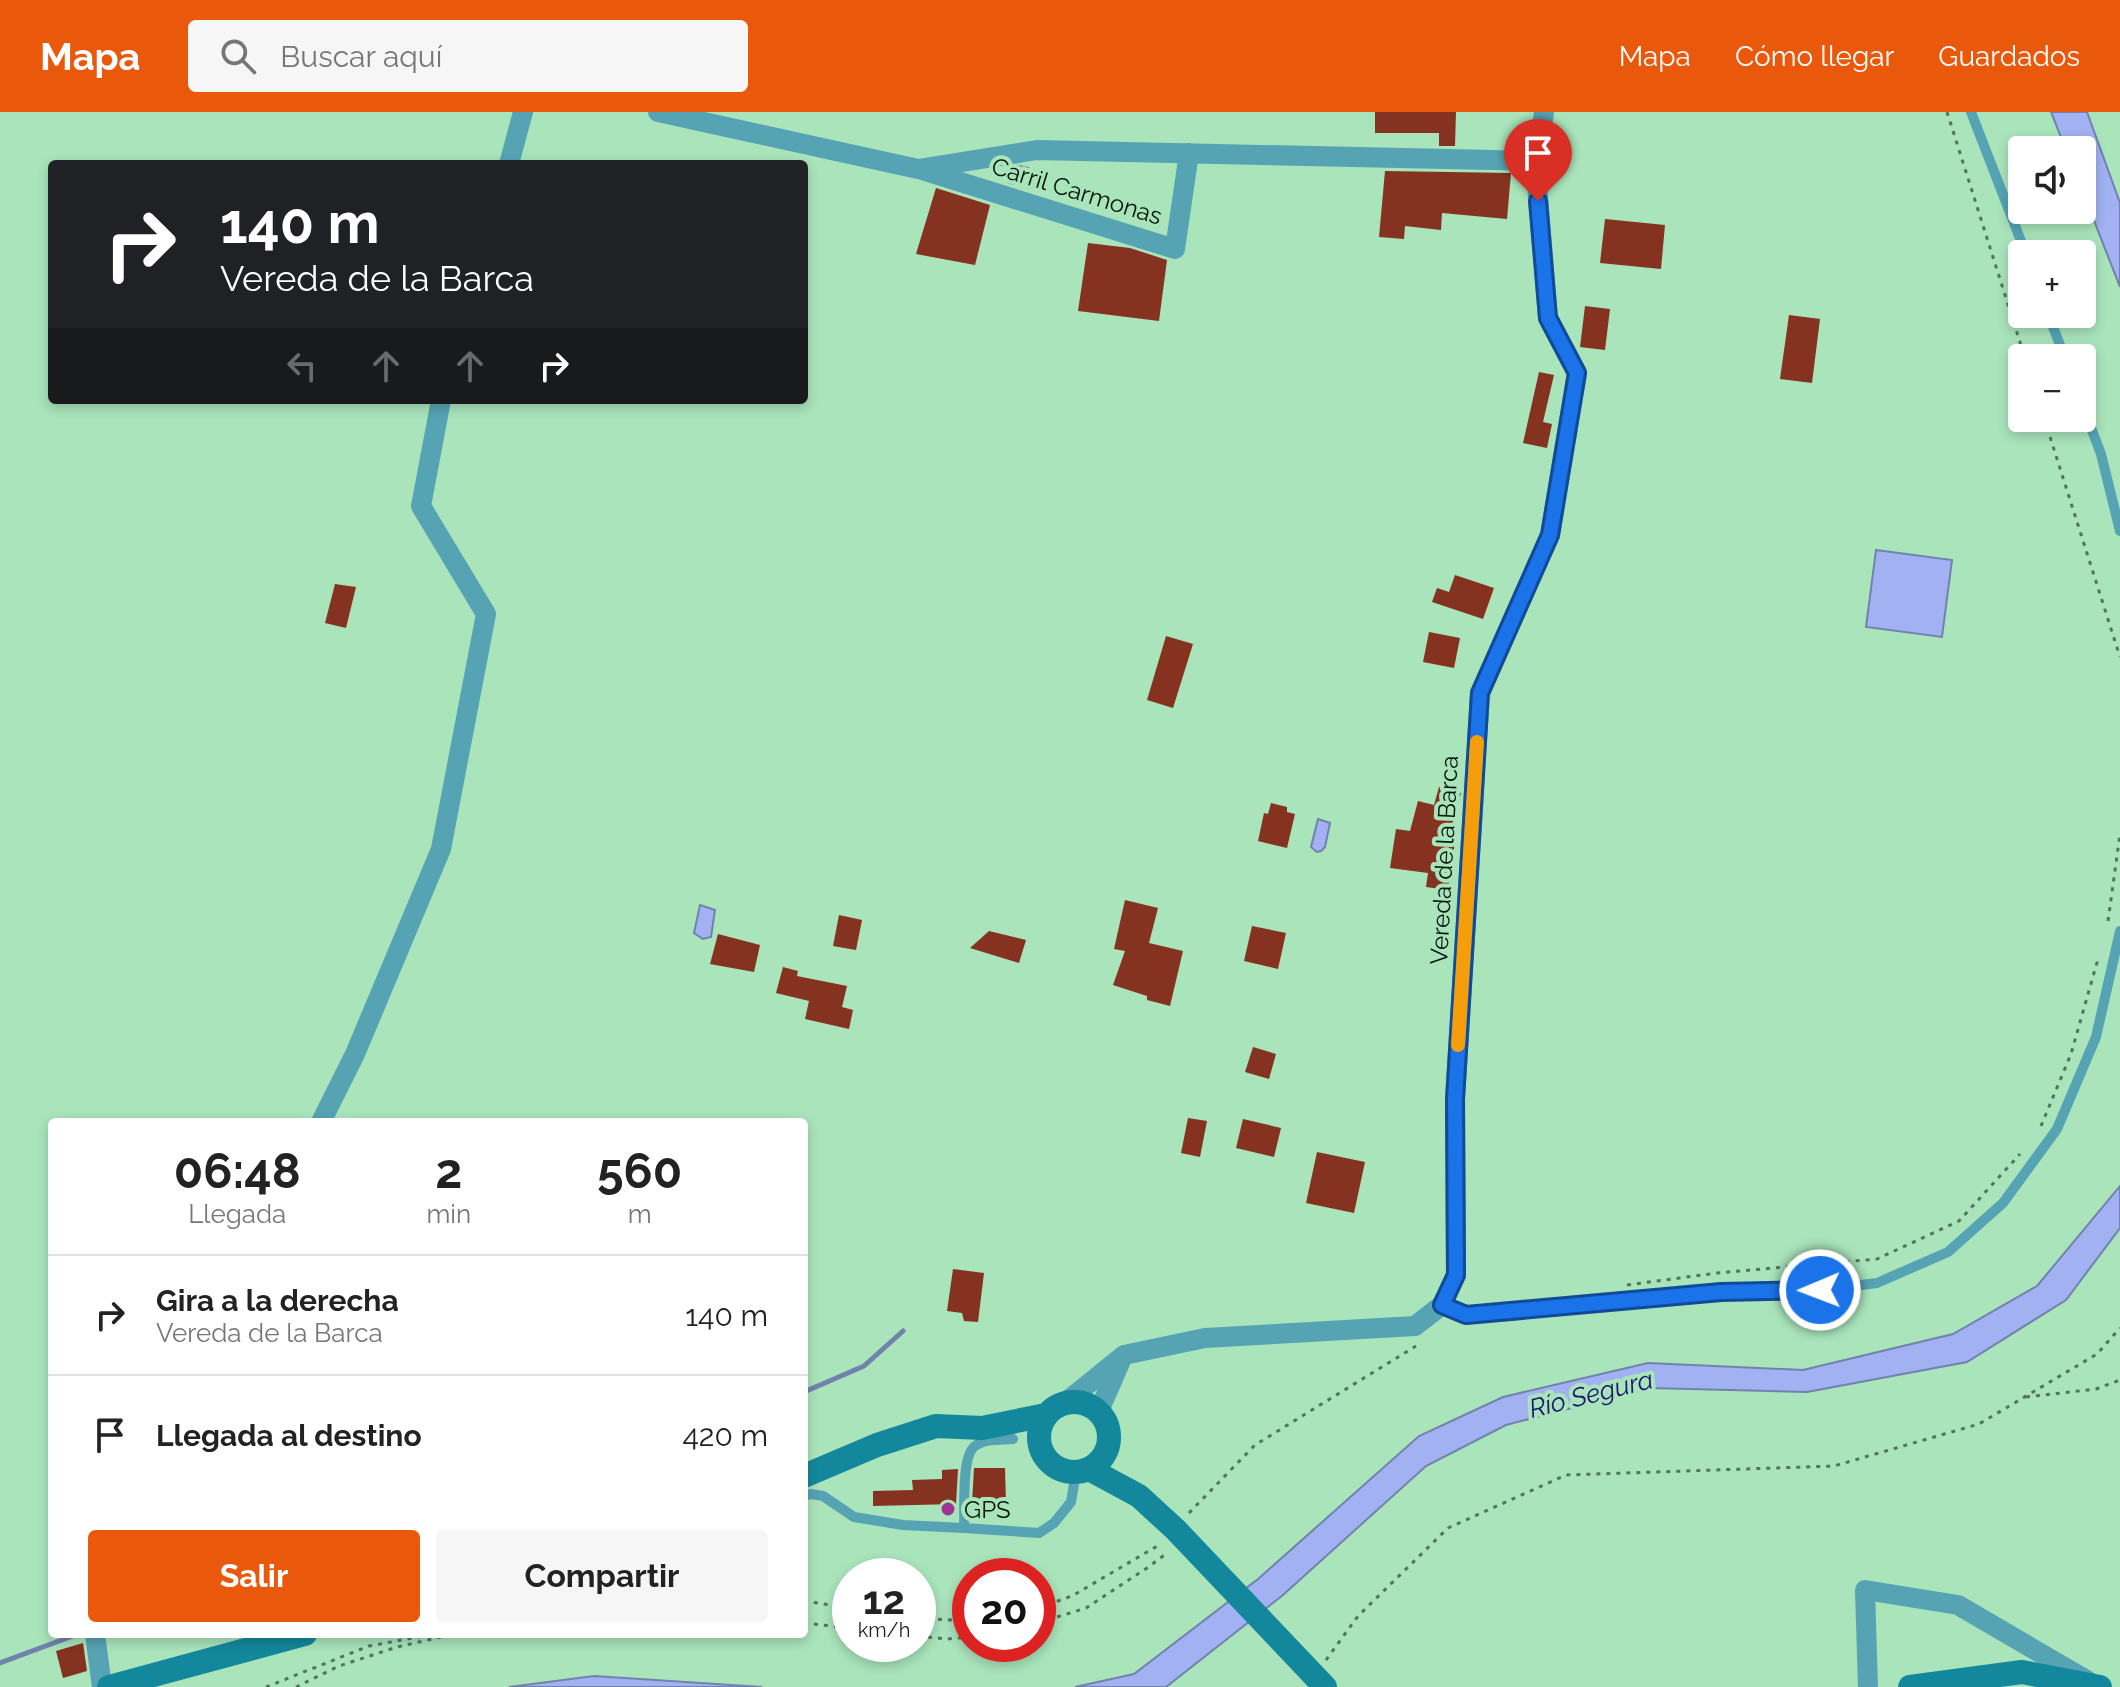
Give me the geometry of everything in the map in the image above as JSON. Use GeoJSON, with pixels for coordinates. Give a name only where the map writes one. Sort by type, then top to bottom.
{"type":"FeatureCollection","features":[{"type":"Feature","properties":{"kind":"street"},"geometry":{"type":"LineString","coordinates":[[510,160],[523,112]]}},
{"type":"Feature","properties":{"kind":"street","name":"Carril Carmonas"},"geometry":{"type":"LineString","coordinates":[[658,112],[918,169],[1175,249],[1189,153]]}},
{"type":"Feature","properties":{"kind":"street","name":"Vereda de la Barca"},"geometry":{"type":"LineString","coordinates":[[1442,1305],[1456,1275],[1455,1099],[1480,693],[1550,535],[1577,373],[1548,318],[1536,172],[1544,112]]}},
{"type":"Feature","properties":{"kind":"street","name":"Carril Carmonas"},"geometry":{"type":"LineString","coordinates":[[918,169],[1037,150],[1537,161]]}},
{"type":"Feature","properties":{"kind":"street"},"geometry":{"type":"LineString","coordinates":[[323,1118],[355,1054],[441,849],[486,614],[421,506],[440,404]]}},
{"type":"Feature","properties":{"kind":"street"},"geometry":{"type":"LineString","coordinates":[[1139,1496],[1080,1471],[1062,1470],[1053,1465],[1045,1458],[1038,1437],[1040,1425],[1056,1408],[1124,1355],[1205,1338],[1415,1326],[1442,1305]]}},
{"type":"Feature","properties":{"kind":"street"},"geometry":{"type":"LineString","coordinates":[[1099,1411],[1124,1355]]}},
{"type":"Feature","properties":{"kind":"street"},"geometry":{"type":"LineString","coordinates":[[982,1428],[1077,1401],[1089,1404],[1105,1420],[1109,1443],[1098,1463],[1080,1471]]}},
{"type":"Feature","properties":{"kind":"street"},"geometry":{"type":"LineString","coordinates":[[808,1474],[877,1445],[936,1426],[982,1428],[1041,1449]]}},
{"type":"Feature","properties":{"kind":"street"},"geometry":{"type":"LineString","coordinates":[[1109,1443],[1139,1496],[1320,1682]]}},
{"type":"Feature","properties":{"kind":"street"},"geometry":{"type":"LineString","coordinates":[[1868,1687],[1865,1590],[1958,1605],[2097,1686]]}},
{"type":"Feature","properties":{"kind":"street"},"geometry":{"type":"LineString","coordinates":[[96,1638],[102,1687]]}},
{"type":"Feature","properties":{"kind":"street"},"geometry":{"type":"LineString","coordinates":[[109,1687],[290,1638]]}},
{"type":"Feature","properties":{"kind":"street"},"geometry":{"type":"LineString","coordinates":[[1910,1687],[2022,1672],[2097,1686]]}},
{"type":"Feature","properties":{"kind":"lane"},"geometry":{"type":"LineString","coordinates":[[1971,112],[2021,240]]}},
{"type":"Feature","properties":{"kind":"lane"},"geometry":{"type":"LineString","coordinates":[[2093,432],[2120,531]]}},
{"type":"Feature","properties":{"kind":"lane"},"geometry":{"type":"LineString","coordinates":[[1442,1305],[1466,1315],[1721,1292],[1820,1290],[1877,1283],[1948,1252],[2003,1203],[2057,1129],[2096,1037],[2120,931]]}},
{"type":"Feature","properties":{"kind":"lane"},"geometry":{"type":"LineString","coordinates":[[964,1528],[967,1459],[973,1447],[985,1441],[1013,1439]]}},
{"type":"Feature","properties":{"kind":"lane"},"geometry":{"type":"LineString","coordinates":[[808,1495],[823,1496],[854,1517],[903,1525],[1039,1533],[1054,1523],[1071,1502],[1080,1471]]}},
{"type":"Feature","properties":{"kind":"path"},"geometry":{"type":"LineString","coordinates":[[1947,112],[2021,344]]}},
{"type":"Feature","properties":{"kind":"path"},"geometry":{"type":"LineString","coordinates":[[2048,432],[2120,657]]}},
{"type":"Feature","properties":{"kind":"path"},"geometry":{"type":"LineString","coordinates":[[2106,931],[2120,834]]}},
{"type":"Feature","properties":{"kind":"path"},"geometry":{"type":"LineString","coordinates":[[2037,1134],[2071,1054],[2101,946]]}},
{"type":"Feature","properties":{"kind":"path"},"geometry":{"type":"LineString","coordinates":[[1625,1285],[1717,1273],[1877,1259],[1959,1221],[2027,1145]]}},
{"type":"Feature","properties":{"kind":"path"},"geometry":{"type":"LineString","coordinates":[[1320,1682],[1358,1616],[1448,1528],[1566,1475],[1834,1466],[1979,1424],[2097,1354],[2120,1328]]}},
{"type":"Feature","properties":{"kind":"path"},"geometry":{"type":"LineString","coordinates":[[1056,1617],[1086,1608],[1147,1568],[1255,1445],[1427,1339]]}},
{"type":"Feature","properties":{"kind":"path"},"geometry":{"type":"LineString","coordinates":[[2024,1398],[2096,1389],[2120,1380]]}},
{"type":"Feature","properties":{"kind":"path"},"geometry":{"type":"LineString","coordinates":[[1056,1602],[1072,1596],[1179,1534]]}},
{"type":"Feature","properties":{"kind":"path"},"geometry":{"type":"LineString","coordinates":[[808,1602],[832,1605]]}},
{"type":"Feature","properties":{"kind":"path"},"geometry":{"type":"LineString","coordinates":[[808,1623],[832,1626]]}},
{"type":"Feature","properties":{"kind":"path"},"geometry":{"type":"LineString","coordinates":[[266,1687],[369,1646],[413,1638]]}},
{"type":"Feature","properties":{"kind":"path"},"geometry":{"type":"LineString","coordinates":[[296,1687],[339,1666],[436,1638]]}},
{"type":"Feature","properties":{"kind":"water"},"geometry":{"type":"Polygon","coordinates":[[[2051,112],[2087,112],[2096,136],[2060,136],[2051,112]]]}},
{"type":"Feature","properties":{"kind":"water"},"geometry":{"type":"Polygon","coordinates":[[[2096,137],[2120,203],[2120,287],[2095,224],[2096,137]]]}},
{"type":"Feature","properties":{"kind":"water"},"geometry":{"type":"Polygon","coordinates":[[[1015,165],[1028,168],[1024,185],[1009,183],[1015,165]]]}},
{"type":"Feature","properties":{"kind":"water"},"geometry":{"type":"Polygon","coordinates":[[[1876,550],[1952,560],[1942,637],[1866,627],[1876,550]]]}},
{"type":"Feature","properties":{"kind":"water"},"geometry":{"type":"Polygon","coordinates":[[[1318,819],[1330,823],[1325,847],[1317,852],[1311,847],[1318,819]]]}},
{"type":"Feature","properties":{"kind":"water"},"geometry":{"type":"Polygon","coordinates":[[[700,905],[715,910],[711,937],[703,939],[694,933],[700,905]]]}},
{"type":"Feature","properties":{"kind":"water","name":"Río Segura"},"geometry":{"type":"Polygon","coordinates":[[[2120,1186],[2120,1228],[2066,1300],[1967,1362],[1807,1392],[1649,1388],[1506,1425],[1426,1466],[1283,1595],[1166,1687],[1075,1687],[1134,1674],[1258,1579],[1419,1436],[1503,1397],[1648,1363],[1803,1370],[1953,1334],[2037,1286],[2120,1186]]]}},
{"type":"Feature","properties":{"kind":"water"},"geometry":{"type":"Polygon","coordinates":[[[594,1676],[762,1687],[509,1687],[594,1676]]]}},
{"type":"Feature","properties":{"kind":"building"},"geometry":{"type":"Polygon","coordinates":[[[1375,112],[1456,112],[1455,146],[1439,146],[1439,133],[1375,133],[1375,112]]]}},
{"type":"Feature","properties":{"kind":"building"},"geometry":{"type":"Polygon","coordinates":[[[1385,171],[1511,173],[1507,219],[1442,213],[1441,230],[1405,226],[1404,239],[1379,237],[1385,171]]]}},
{"type":"Feature","properties":{"kind":"building"},"geometry":{"type":"Polygon","coordinates":[[[936,188],[990,205],[975,265],[916,254],[936,188]]]}},
{"type":"Feature","properties":{"kind":"building"},"geometry":{"type":"Polygon","coordinates":[[[1605,219],[1665,225],[1661,269],[1600,263],[1605,219]]]}},
{"type":"Feature","properties":{"kind":"building"},"geometry":{"type":"Polygon","coordinates":[[[1088,243],[1130,248],[1167,260],[1159,321],[1078,311],[1088,243]]]}},
{"type":"Feature","properties":{"kind":"building"},"geometry":{"type":"Polygon","coordinates":[[[1585,306],[1610,309],[1605,350],[1580,347],[1585,306]]]}},
{"type":"Feature","properties":{"kind":"building"},"geometry":{"type":"Polygon","coordinates":[[[1789,315],[1820,319],[1812,383],[1780,379],[1789,315]]]}},
{"type":"Feature","properties":{"kind":"building"},"geometry":{"type":"Polygon","coordinates":[[[1539,372],[1554,375],[1543,422],[1552,424],[1547,448],[1523,443],[1539,372]]]}},
{"type":"Feature","properties":{"kind":"building"},"geometry":{"type":"Polygon","coordinates":[[[1455,575],[1494,588],[1483,619],[1432,602],[1437,588],[1449,592],[1455,575]]]}},
{"type":"Feature","properties":{"kind":"building"},"geometry":{"type":"Polygon","coordinates":[[[335,584],[356,587],[346,628],[325,623],[335,584]]]}},
{"type":"Feature","properties":{"kind":"building"},"geometry":{"type":"Polygon","coordinates":[[[1429,632],[1460,638],[1454,668],[1423,662],[1429,632]]]}},
{"type":"Feature","properties":{"kind":"building"},"geometry":{"type":"Polygon","coordinates":[[[1166,636],[1193,644],[1173,708],[1147,700],[1166,636]]]}},
{"type":"Feature","properties":{"kind":"building"},"geometry":{"type":"Polygon","coordinates":[[[1439,787],[1461,793],[1448,840],[1455,841],[1448,890],[1426,887],[1428,873],[1390,868],[1396,829],[1410,831],[1418,801],[1434,805],[1439,787]]]}},
{"type":"Feature","properties":{"kind":"building"},"geometry":{"type":"Polygon","coordinates":[[[1271,803],[1287,807],[1287,812],[1295,814],[1287,848],[1258,841],[1264,813],[1268,814],[1271,803]]]}},
{"type":"Feature","properties":{"kind":"building"},"geometry":{"type":"Polygon","coordinates":[[[1125,900],[1158,908],[1149,943],[1183,951],[1170,1006],[1113,985],[1125,951],[1114,949],[1125,900]]]}},
{"type":"Feature","properties":{"kind":"building"},"geometry":{"type":"Polygon","coordinates":[[[839,915],[862,920],[856,950],[833,946],[839,915]]]}},
{"type":"Feature","properties":{"kind":"building"},"geometry":{"type":"Polygon","coordinates":[[[1252,926],[1286,933],[1278,969],[1244,961],[1252,926]]]}},
{"type":"Feature","properties":{"kind":"building"},"geometry":{"type":"Polygon","coordinates":[[[989,931],[1026,940],[1019,963],[970,948],[989,931]]]}},
{"type":"Feature","properties":{"kind":"building"},"geometry":{"type":"Polygon","coordinates":[[[718,934],[760,945],[754,972],[710,964],[718,934]]]}},
{"type":"Feature","properties":{"kind":"building"},"geometry":{"type":"Polygon","coordinates":[[[783,967],[798,971],[797,976],[847,986],[842,1007],[853,1010],[849,1029],[805,1019],[809,1001],[776,993],[783,967]]]}},
{"type":"Feature","properties":{"kind":"building"},"geometry":{"type":"Polygon","coordinates":[[[1253,1047],[1276,1054],[1269,1079],[1245,1072],[1253,1047]]]}},
{"type":"Feature","properties":{"kind":"building"},"geometry":{"type":"Polygon","coordinates":[[[1188,1118],[1207,1121],[1200,1157],[1181,1153],[1188,1118]]]}},
{"type":"Feature","properties":{"kind":"building"},"geometry":{"type":"Polygon","coordinates":[[[1243,1119],[1281,1128],[1274,1157],[1236,1148],[1243,1119]]]}},
{"type":"Feature","properties":{"kind":"building"},"geometry":{"type":"Polygon","coordinates":[[[1317,1152],[1365,1162],[1354,1213],[1306,1203],[1317,1152]]]}},
{"type":"Feature","properties":{"kind":"building"},"geometry":{"type":"Polygon","coordinates":[[[953,1269],[984,1273],[978,1322],[964,1321],[962,1313],[947,1311],[953,1269]]]}},
{"type":"Feature","properties":{"kind":"building"},"geometry":{"type":"Polygon","coordinates":[[[974,1468],[1005,1468],[1006,1503],[972,1503],[974,1468]]]}},
{"type":"Feature","properties":{"kind":"building"},"geometry":{"type":"Polygon","coordinates":[[[958,1469],[956,1504],[873,1506],[873,1491],[913,1490],[912,1480],[942,1479],[942,1470],[958,1469]]]}},
{"type":"Feature","properties":{"kind":"building"},"geometry":{"type":"Polygon","coordinates":[[[83,1643],[87,1671],[63,1678],[56,1651],[83,1643]]]}},
{"type":"Feature","properties":{"kind":"waterway"},"geometry":{"type":"LineString","coordinates":[[808,1390],[864,1366],[903,1331]]}},
{"type":"Feature","properties":{"kind":"waterway"},"geometry":{"type":"LineString","coordinates":[[0,1663],[67,1638]]}},
{"type":"Feature","properties":{"kind":"slow traffic"},"geometry":{"type":"LineString","coordinates":[[1458,1045],[1477,742]]}},
{"type":"Feature","properties":{"kind":"place","name":"GPS"},"geometry":{"type":"Point","coordinates":[948,1509]}},
{"type":"Feature","properties":{"kind":"route"},"geometry":{"type":"LineString","coordinates":[[1538,201],[1548,318],[1577,373],[1550,535],[1480,693],[1455,1099],[1456,1275],[1442,1305],[1466,1315],[1721,1292],[1820,1290]]}}]}
